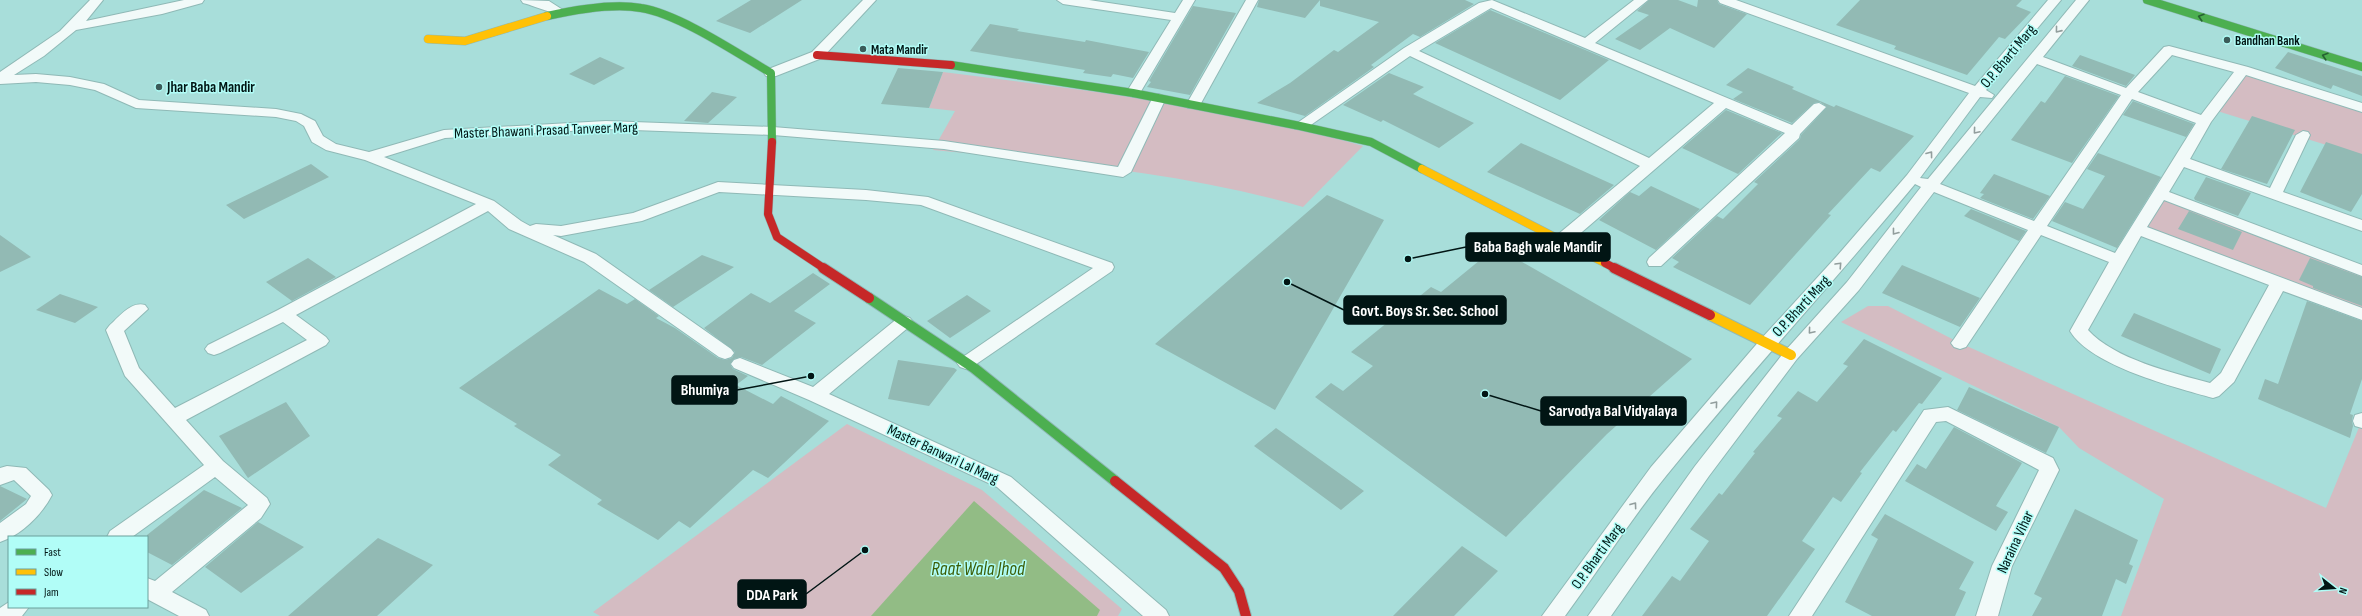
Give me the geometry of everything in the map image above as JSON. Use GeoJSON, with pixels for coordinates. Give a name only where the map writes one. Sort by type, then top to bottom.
{"type":"FeatureCollection","features":[{"type":"Feature","properties":{"kind":"street"},"geometry":{"type":"LineString","coordinates":[[0,79],[73,26],[86,15],[97,0]]}},
{"type":"Feature","properties":{"kind":"street"},"geometry":{"type":"LineString","coordinates":[[73,26],[162,10],[198,0]]}},
{"type":"Feature","properties":{"kind":"street"},"geometry":{"type":"LineString","coordinates":[[527,0],[545,4],[560,12]]}},
{"type":"Feature","properties":{"kind":"street"},"geometry":{"type":"LineString","coordinates":[[771,73],[817,55],[870,0]]}},
{"type":"Feature","properties":{"kind":"street"},"geometry":{"type":"LineString","coordinates":[[1063,0],[1119,4],[1179,17]]}},
{"type":"Feature","properties":{"kind":"street"},"geometry":{"type":"LineString","coordinates":[[1133,93],[1189,0]]}},
{"type":"Feature","properties":{"kind":"street"},"geometry":{"type":"LineString","coordinates":[[1193,105],[1252,0]]}},
{"type":"Feature","properties":{"kind":"street"},"geometry":{"type":"LineString","coordinates":[[1588,43],[1642,0]]}},
{"type":"Feature","properties":{"kind":"street"},"geometry":{"type":"LineString","coordinates":[[1724,0],[2002,100]]}},
{"type":"Feature","properties":{"kind":"street","name":"O.P. Bharti Marg"},"geometry":{"type":"LineString","coordinates":[[1553,616],[1658,472],[1767,343],[1843,260],[1912,178],[1978,92],[2056,0]]}},
{"type":"Feature","properties":{"kind":"street","name":"O.P. Bharti Marg"},"geometry":{"type":"LineString","coordinates":[[1599,616],[1702,470],[1791,355],[1853,286],[1931,185],[2083,0]]}},
{"type":"Feature","properties":{"kind":"street"},"geometry":{"type":"LineString","coordinates":[[2147,0],[2362,67]]}},
{"type":"Feature","properties":{"kind":"street"},"geometry":{"type":"LineString","coordinates":[[428,39],[465,41],[560,12],[639,4],[699,32],[771,73]]}},
{"type":"Feature","properties":{"kind":"street"},"geometry":{"type":"LineString","coordinates":[[1300,126],[1409,51],[1484,6],[1492,4],[1588,43],[1794,132]]}},
{"type":"Feature","properties":{"kind":"street"},"geometry":{"type":"LineString","coordinates":[[1960,343],[2039,229],[2129,93],[2169,50],[2243,70],[2362,108]]}},
{"type":"Feature","properties":{"kind":"street"},"geometry":{"type":"LineString","coordinates":[[1409,51],[1651,166]]}},
{"type":"Feature","properties":{"kind":"street"},"geometry":{"type":"LineString","coordinates":[[817,55],[950,65],[1133,93],[1300,126],[1371,142],[1791,355]]}},
{"type":"Feature","properties":{"kind":"street"},"geometry":{"type":"LineString","coordinates":[[2035,59],[2204,121]]}},
{"type":"Feature","properties":{"kind":"street"},"geometry":{"type":"LineString","coordinates":[[2243,70],[2204,121],[2161,194],[2118,260],[2080,332],[2091,345],[2172,380],[2214,391],[2228,377],[2246,340],[2279,283]]}},
{"type":"Feature","properties":{"kind":"street"},"geometry":{"type":"LineString","coordinates":[[771,73],[773,131],[768,188],[768,214],[777,237],[966,363],[1224,568],[1239,591],[1246,616]]}},
{"type":"Feature","properties":{"kind":"street"},"geometry":{"type":"LineString","coordinates":[[0,79],[36,78],[70,80],[99,87],[136,104],[289,115],[301,118],[310,124],[318,139],[331,147],[370,157],[489,204],[515,225],[523,228],[561,231],[636,217],[718,187],[768,188],[923,200],[1106,267],[966,363]]}},
{"type":"Feature","properties":{"kind":"street","name":"Master Bhawani Prasad Tanveer Marg"},"geometry":{"type":"LineString","coordinates":[[370,157],[444,134],[606,125],[773,131],[944,145],[1123,172],[1159,98]]}},
{"type":"Feature","properties":{"kind":"street"},"geometry":{"type":"LineString","coordinates":[[1562,240],[1651,166],[1724,102]]}},
{"type":"Feature","properties":{"kind":"street"},"geometry":{"type":"LineString","coordinates":[[1655,262],[1792,138],[1794,132],[1819,107]]}},
{"type":"Feature","properties":{"kind":"street"},"geometry":{"type":"LineString","coordinates":[[2274,195],[2303,135]]}},
{"type":"Feature","properties":{"kind":"street"},"geometry":{"type":"LineString","coordinates":[[2181,161],[2362,226]]}},
{"type":"Feature","properties":{"kind":"street"},"geometry":{"type":"LineString","coordinates":[[1912,178],[2118,260]]}},
{"type":"Feature","properties":{"kind":"street"},"geometry":{"type":"LineString","coordinates":[[2161,194],[2362,271]]}},
{"type":"Feature","properties":{"kind":"street"},"geometry":{"type":"LineString","coordinates":[[214,349],[284,314],[489,204]]}},
{"type":"Feature","properties":{"kind":"street","name":"Master Banwari Lal Marg"},"geometry":{"type":"LineString","coordinates":[[523,228],[590,258],[732,358],[1004,482],[1158,616]]}},
{"type":"Feature","properties":{"kind":"street"},"geometry":{"type":"LineString","coordinates":[[2138,229],[2362,314]]}},
{"type":"Feature","properties":{"kind":"street"},"geometry":{"type":"LineString","coordinates":[[139,309],[116,330],[131,371],[216,466],[260,504],[254,512],[151,590],[198,616]]}},
{"type":"Feature","properties":{"kind":"street"},"geometry":{"type":"LineString","coordinates":[[173,418],[320,341],[284,314]]}},
{"type":"Feature","properties":{"kind":"street"},"geometry":{"type":"LineString","coordinates":[[815,395],[904,322]]}},
{"type":"Feature","properties":{"kind":"street","name":"Naraina Vihar"},"geometry":{"type":"LineString","coordinates":[[1800,616],[1931,415],[1948,414],[2046,462],[2049,470],[2002,566],[1987,616]]}},
{"type":"Feature","properties":{"kind":"street"},"geometry":{"type":"LineString","coordinates":[[118,536],[216,466]]}},
{"type":"Feature","properties":{"kind":"street"},"geometry":{"type":"LineString","coordinates":[[0,477],[7,473],[19,473],[42,495],[33,510],[0,534]]}},
{"type":"Feature","properties":{"kind":"street"},"geometry":{"type":"LineString","coordinates":[[6,616],[17,608]]}},
{"type":"Feature","properties":{"kind":"shaded area"},"geometry":{"type":"Polygon","coordinates":[[[2243,70],[2362,107],[2362,156],[2214,110],[2243,70]]]}},
{"type":"Feature","properties":{"kind":"shaded area"},"geometry":{"type":"Polygon","coordinates":[[[943,72],[1102,93],[1207,110],[1311,132],[1363,146],[1303,207],[1258,195],[1166,177],[1073,164],[933,150],[955,111],[929,108],[943,72]]]}},
{"type":"Feature","properties":{"kind":"shaded area"},"geometry":{"type":"Polygon","coordinates":[[[2161,194],[2362,271],[2362,318],[2138,229],[2161,194]]]}},
{"type":"Feature","properties":{"kind":"shaded area"},"geometry":{"type":"Polygon","coordinates":[[[1868,306],[1888,306],[1960,343],[2326,508],[2362,420],[2362,616],[2121,616],[2164,499],[2079,448],[2059,427],[1841,322],[1868,306]]]}},
{"type":"Feature","properties":{"kind":"shaded area"},"geometry":{"type":"Polygon","coordinates":[[[847,424],[982,490],[1122,609],[1118,616],[600,616],[593,612],[847,424]]]}},
{"type":"Feature","properties":{"kind":"water","name":"Raat Wala Jhod"},"geometry":{"type":"Polygon","coordinates":[[[974,501],[1100,610],[1097,616],[871,616],[974,501]]]}},
{"type":"Feature","properties":{"kind":"building"},"geometry":{"type":"Polygon","coordinates":[[[751,0],[802,0],[750,33],[716,21],[751,0]]]}},
{"type":"Feature","properties":{"kind":"building"},"geometry":{"type":"Polygon","coordinates":[[[1259,0],[1320,0],[1305,18],[1257,7],[1259,0]]]}},
{"type":"Feature","properties":{"kind":"building"},"geometry":{"type":"Polygon","coordinates":[[[1320,0],[1465,0],[1474,4],[1420,37],[1413,34],[1371,65],[1374,67],[1305,116],[1257,103],[1290,83],[1334,50],[1338,52],[1379,22],[1320,6],[1320,0]]]}},
{"type":"Feature","properties":{"kind":"building"},"geometry":{"type":"Polygon","coordinates":[[[1649,0],[1678,0],[1697,7],[1698,0],[1717,0],[1719,4],[1747,14],[1714,48],[1670,28],[1640,50],[1615,39],[1649,15],[1637,11],[1649,0]]]}},
{"type":"Feature","properties":{"kind":"building"},"geometry":{"type":"Polygon","coordinates":[[[1860,0],[2022,0],[2016,6],[2031,12],[2005,39],[1999,37],[1967,75],[1894,49],[1896,46],[1836,25],[1860,0]]]}},
{"type":"Feature","properties":{"kind":"building"},"geometry":{"type":"Polygon","coordinates":[[[1193,6],[1236,13],[1190,95],[1147,87],[1151,82],[1149,81],[1193,6]]]}},
{"type":"Feature","properties":{"kind":"building"},"geometry":{"type":"Polygon","coordinates":[[[1490,10],[1609,60],[1560,100],[1435,43],[1490,10]]]}},
{"type":"Feature","properties":{"kind":"building"},"geometry":{"type":"Polygon","coordinates":[[[990,24],[1019,29],[1017,31],[1085,42],[1086,40],[1149,52],[1133,78],[1113,74],[1111,77],[1083,73],[1085,70],[970,51],[990,24]]]}},
{"type":"Feature","properties":{"kind":"building"},"geometry":{"type":"Polygon","coordinates":[[[2288,52],[2362,76],[2362,96],[2333,85],[2331,89],[2275,68],[2288,52]]]}},
{"type":"Feature","properties":{"kind":"building"},"geometry":{"type":"Polygon","coordinates":[[[2080,55],[2135,75],[2126,86],[2072,66],[2080,55]]]}},
{"type":"Feature","properties":{"kind":"building"},"geometry":{"type":"Polygon","coordinates":[[[600,57],[625,68],[594,85],[569,74],[600,57]]]}},
{"type":"Feature","properties":{"kind":"building"},"geometry":{"type":"Polygon","coordinates":[[[898,68],[943,72],[929,108],[881,104],[898,68]]]}},
{"type":"Feature","properties":{"kind":"building"},"geometry":{"type":"Polygon","coordinates":[[[1748,68],[1794,87],[1792,89],[1834,107],[1836,105],[1914,136],[1880,172],[1871,168],[1828,214],[1831,215],[1750,305],[1673,267],[1679,262],[1672,258],[1717,216],[1723,219],[1758,184],[1754,182],[1800,139],[1801,135],[1827,107],[1820,102],[1814,103],[1792,123],[1733,99],[1743,92],[1726,85],[1748,68]]]}},
{"type":"Feature","properties":{"kind":"building"},"geometry":{"type":"Polygon","coordinates":[[[1389,73],[1424,87],[1413,94],[1474,123],[1439,148],[1383,120],[1381,122],[1343,105],[1389,73]]]}},
{"type":"Feature","properties":{"kind":"building"},"geometry":{"type":"Polygon","coordinates":[[[2065,76],[2119,96],[2072,163],[2011,140],[2041,101],[2045,103],[2065,76]]]}},
{"type":"Feature","properties":{"kind":"building"},"geometry":{"type":"Polygon","coordinates":[[[712,92],[737,97],[708,123],[684,121],[712,92]]]}},
{"type":"Feature","properties":{"kind":"building"},"geometry":{"type":"Polygon","coordinates":[[[2133,101],[2194,124],[2186,137],[2123,115],[2133,101]]]}},
{"type":"Feature","properties":{"kind":"building"},"geometry":{"type":"Polygon","coordinates":[[[1726,110],[1782,133],[1738,174],[1682,148],[1726,110]]]}},
{"type":"Feature","properties":{"kind":"building"},"geometry":{"type":"Polygon","coordinates":[[[2252,116],[2295,130],[2267,184],[2221,169],[2252,116]]]}},
{"type":"Feature","properties":{"kind":"building"},"geometry":{"type":"Polygon","coordinates":[[[2326,142],[2362,154],[2362,194],[2351,212],[2300,192],[2326,142]]]}},
{"type":"Feature","properties":{"kind":"building"},"geometry":{"type":"Polygon","coordinates":[[[1521,143],[1614,185],[1580,214],[1487,172],[1521,143]]]}},
{"type":"Feature","properties":{"kind":"building"},"geometry":{"type":"Polygon","coordinates":[[[2098,153],[2161,177],[2117,248],[2052,221],[2065,202],[2083,209],[2105,176],[2087,169],[2098,153]]]}},
{"type":"Feature","properties":{"kind":"building"},"geometry":{"type":"Polygon","coordinates":[[[311,164],[329,177],[244,219],[226,205],[311,164]]]}},
{"type":"Feature","properties":{"kind":"building"},"geometry":{"type":"Polygon","coordinates":[[[1994,174],[2050,196],[2033,219],[1980,198],[1984,194],[1980,193],[1994,174]]]}},
{"type":"Feature","properties":{"kind":"building"},"geometry":{"type":"Polygon","coordinates":[[[2206,177],[2251,193],[2238,216],[2195,200],[2194,198],[2206,177]]]}},
{"type":"Feature","properties":{"kind":"building"},"geometry":{"type":"Polygon","coordinates":[[[1651,186],[1700,209],[1656,250],[1599,220],[1630,192],[1639,196],[1651,186]]]}},
{"type":"Feature","properties":{"kind":"building"},"geometry":{"type":"Polygon","coordinates":[[[1327,195],[1384,220],[1275,410],[1155,344],[1327,195]]]}},
{"type":"Feature","properties":{"kind":"building"},"geometry":{"type":"Polygon","coordinates":[[[1971,209],[2026,231],[2019,241],[1964,216],[1971,209]]]}},
{"type":"Feature","properties":{"kind":"building"},"geometry":{"type":"Polygon","coordinates":[[[2189,211],[2242,232],[2233,250],[2178,229],[2189,211]]]}},
{"type":"Feature","properties":{"kind":"building"},"geometry":{"type":"Polygon","coordinates":[[[0,235],[31,257],[0,272],[0,235]]]}},
{"type":"Feature","properties":{"kind":"building"},"geometry":{"type":"Polygon","coordinates":[[[1496,247],[1692,359],[1607,434],[1506,537],[1315,397],[1331,383],[1343,391],[1373,366],[1351,352],[1431,287],[1441,292],[1496,247]]]}},
{"type":"Feature","properties":{"kind":"building"},"geometry":{"type":"Polygon","coordinates":[[[702,255],[734,267],[673,307],[649,290],[702,255]]]}},
{"type":"Feature","properties":{"kind":"building"},"geometry":{"type":"Polygon","coordinates":[[[308,258],[336,277],[292,301],[266,282],[308,258]]]}},
{"type":"Feature","properties":{"kind":"building"},"geometry":{"type":"Polygon","coordinates":[[[2310,258],[2362,277],[2362,306],[2313,288],[2313,286],[2299,280],[2310,258]]]}},
{"type":"Feature","properties":{"kind":"building"},"geometry":{"type":"Polygon","coordinates":[[[1902,265],[1980,298],[1960,327],[1882,293],[1902,265]]]}},
{"type":"Feature","properties":{"kind":"building"},"geometry":{"type":"Polygon","coordinates":[[[813,273],[830,284],[794,311],[816,323],[762,365],[741,357],[734,359],[730,364],[733,369],[748,376],[736,385],[773,404],[781,396],[829,421],[768,478],[753,470],[690,528],[679,521],[658,540],[597,504],[602,500],[548,465],[561,455],[514,426],[517,424],[459,388],[599,289],[627,304],[635,299],[659,316],[656,318],[675,328],[718,358],[725,360],[732,358],[735,352],[704,328],[751,293],[770,303],[813,273]]]}},
{"type":"Feature","properties":{"kind":"building"},"geometry":{"type":"Polygon","coordinates":[[[60,294],[98,307],[75,323],[36,310],[60,294]]]}},
{"type":"Feature","properties":{"kind":"building"},"geometry":{"type":"Polygon","coordinates":[[[967,295],[991,311],[950,338],[927,321],[967,295]]]}},
{"type":"Feature","properties":{"kind":"building"},"geometry":{"type":"Polygon","coordinates":[[[2307,301],[2362,321],[2362,379],[2350,414],[2353,415],[2353,426],[2350,438],[2258,399],[2265,379],[2278,384],[2307,301]]]}},
{"type":"Feature","properties":{"kind":"building"},"geometry":{"type":"Polygon","coordinates":[[[2134,313],[2221,349],[2210,374],[2121,336],[2134,313]]]}},
{"type":"Feature","properties":{"kind":"building"},"geometry":{"type":"Polygon","coordinates":[[[1864,339],[1942,378],[1922,404],[1919,403],[1896,432],[1893,430],[1860,472],[1862,473],[1841,502],[1833,497],[1802,541],[1815,549],[1767,616],[1642,616],[1672,576],[1680,581],[1709,541],[1690,529],[1719,493],[1722,495],[1755,453],[1753,452],[1782,418],[1777,416],[1798,391],[1817,402],[1848,366],[1843,364],[1864,339]]]}},
{"type":"Feature","properties":{"kind":"building"},"geometry":{"type":"Polygon","coordinates":[[[898,360],[954,368],[957,370],[929,406],[888,399],[898,360]]]}},
{"type":"Feature","properties":{"kind":"building"},"geometry":{"type":"Polygon","coordinates":[[[1969,387],[2059,427],[2046,453],[1957,410],[1969,387]]]}},
{"type":"Feature","properties":{"kind":"building"},"geometry":{"type":"Polygon","coordinates":[[[286,402],[310,436],[248,478],[219,436],[286,402]]]}},
{"type":"Feature","properties":{"kind":"building"},"geometry":{"type":"Polygon","coordinates":[[[1954,427],[2022,463],[1996,506],[2008,512],[1996,531],[1905,481],[1917,464],[1926,469],[1954,427]]]}},
{"type":"Feature","properties":{"kind":"building"},"geometry":{"type":"Polygon","coordinates":[[[1276,428],[1364,491],[1341,510],[1254,446],[1276,428]]]}},
{"type":"Feature","properties":{"kind":"building"},"geometry":{"type":"Polygon","coordinates":[[[0,486],[27,499],[0,521],[0,486]]]}},
{"type":"Feature","properties":{"kind":"building"},"geometry":{"type":"Polygon","coordinates":[[[204,490],[242,508],[172,565],[148,553],[147,535],[204,490]]]}},
{"type":"Feature","properties":{"kind":"building"},"geometry":{"type":"Polygon","coordinates":[[[2075,509],[2138,540],[2129,564],[2133,566],[2126,584],[2116,579],[2102,616],[2032,616],[2042,598],[2034,594],[2075,509]]]}},
{"type":"Feature","properties":{"kind":"building"},"geometry":{"type":"Polygon","coordinates":[[[1885,514],[1974,562],[1959,589],[1966,592],[1955,616],[1872,616],[1845,602],[1878,539],[1871,535],[1885,514]]]}},
{"type":"Feature","properties":{"kind":"building"},"geometry":{"type":"Polygon","coordinates":[[[258,522],[304,547],[241,593],[205,567],[258,522]]]}},
{"type":"Feature","properties":{"kind":"building"},"geometry":{"type":"Polygon","coordinates":[[[378,538],[433,565],[377,616],[288,616],[378,538]]]}},
{"type":"Feature","properties":{"kind":"building"},"geometry":{"type":"Polygon","coordinates":[[[1462,546],[1498,571],[1454,616],[1393,616],[1462,546]]]}},
{"type":"Feature","properties":{"kind":"traffic: fast"},"geometry":{"type":"LineString","coordinates":[[2147,0],[2362,67]]}},
{"type":"Feature","properties":{"kind":"traffic: fast"},"geometry":{"type":"LineString","coordinates":[[547,16],[566,12],[596,9],[625,7],[643,8],[692,28],[725,46],[771,73],[772,142]]}},
{"type":"Feature","properties":{"kind":"traffic: fast"},"geometry":{"type":"LineString","coordinates":[[951,65],[1133,93],[1300,126],[1371,142],[1422,169]]}},
{"type":"Feature","properties":{"kind":"traffic: fast"},"geometry":{"type":"LineString","coordinates":[[869,298],[974,368],[1115,481]]}},
{"type":"Feature","properties":{"kind":"traffic: slow"},"geometry":{"type":"LineString","coordinates":[[428,39],[465,41],[547,16]]}},
{"type":"Feature","properties":{"kind":"traffic: slow"},"geometry":{"type":"LineString","coordinates":[[1422,169],[1605,263]]}},
{"type":"Feature","properties":{"kind":"traffic: slow"},"geometry":{"type":"LineString","coordinates":[[1710,315],[1791,355]]}},
{"type":"Feature","properties":{"kind":"traffic: jam"},"geometry":{"type":"LineString","coordinates":[[817,55],[951,65]]}},
{"type":"Feature","properties":{"kind":"traffic: jam"},"geometry":{"type":"LineString","coordinates":[[772,142],[768,214],[777,237],[869,298]]}},
{"type":"Feature","properties":{"kind":"traffic: jam"},"geometry":{"type":"LineString","coordinates":[[1605,263],[1710,315]]}},
{"type":"Feature","properties":{"kind":"traffic: jam"},"geometry":{"type":"LineString","coordinates":[[1115,481],[1224,568],[1239,591],[1246,616]]}},
{"type":"Feature","properties":{"kind":"place","name":"Bandhan Bank"},"geometry":{"type":"Point","coordinates":[2227,40]}},
{"type":"Feature","properties":{"kind":"place","name":"Mata Mandir"},"geometry":{"type":"Point","coordinates":[863,49]}},
{"type":"Feature","properties":{"kind":"place","name":"Jhar Baba Mandir"},"geometry":{"type":"Point","coordinates":[159,87]}},
{"type":"Feature","properties":{"kind":"place","name":"Baba Bagh wale Mandir"},"geometry":{"type":"Point","coordinates":[1408,259]}},
{"type":"Feature","properties":{"kind":"place","name":"Govt. Boys Sr. Sec. School"},"geometry":{"type":"Point","coordinates":[1287,282]}},
{"type":"Feature","properties":{"kind":"place","name":"Bhumiya"},"geometry":{"type":"Point","coordinates":[811,376]}},
{"type":"Feature","properties":{"kind":"place","name":"Sarvodya Bal Vidyalaya"},"geometry":{"type":"Point","coordinates":[1485,394]}},
{"type":"Feature","properties":{"kind":"place","name":"DDA Park"},"geometry":{"type":"Point","coordinates":[865,550]}}]}
